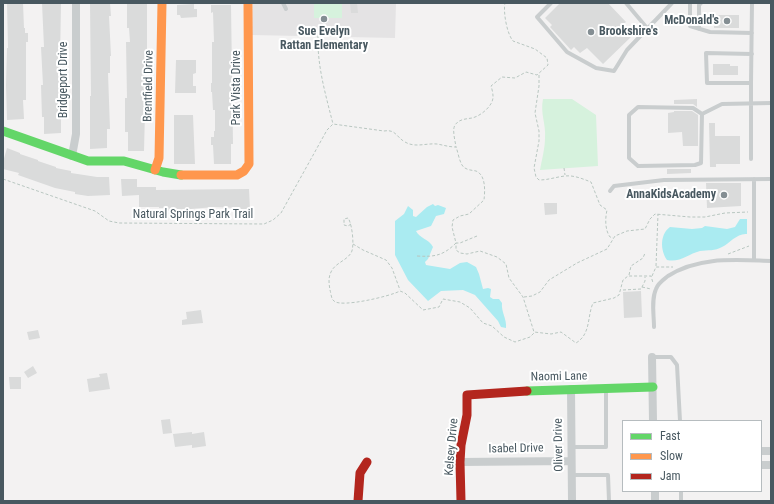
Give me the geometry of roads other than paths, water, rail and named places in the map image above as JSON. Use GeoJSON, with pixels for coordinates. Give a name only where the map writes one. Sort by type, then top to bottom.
{"type":"FeatureCollection","features":[{"type":"Feature","properties":{"kind":"street","name":"Bridgeport Drive"},"geometry":{"type":"LineString","coordinates":[[72,156],[76,134],[76,3]]}},
{"type":"Feature","properties":{"kind":"street","name":"Brentfield Drive"},"geometry":{"type":"LineString","coordinates":[[156,170],[159,158],[162,3]]}},
{"type":"Feature","properties":{"kind":"street","name":"Park Vista Drive"},"geometry":{"type":"LineString","coordinates":[[156,170],[184,176],[237,175],[244,171],[249,164],[248,3]]}},
{"type":"Feature","properties":{"kind":"street"},"geometry":{"type":"LineString","coordinates":[[3,131],[88,161],[124,161],[156,170]]}},
{"type":"Feature","properties":{"kind":"street"},"geometry":{"type":"LineString","coordinates":[[652,357],[653,420]]}},
{"type":"Feature","properties":{"kind":"street","name":"Naomi Lane"},"geometry":{"type":"LineString","coordinates":[[467,395],[491,394],[510,391],[653,388]]}},
{"type":"Feature","properties":{"kind":"street","name":"Oliver Drive"},"geometry":{"type":"LineString","coordinates":[[570,389],[572,501]]}},
{"type":"Feature","properties":{"kind":"street","name":"Kelsey Drive"},"geometry":{"type":"LineString","coordinates":[[461,501],[460,462],[461,445],[467,415],[467,395]]}},
{"type":"Feature","properties":{"kind":"street","name":"Isabel Drive"},"geometry":{"type":"LineString","coordinates":[[460,462],[571,461]]}},
{"type":"Feature","properties":{"kind":"street"},"geometry":{"type":"LineString","coordinates":[[358,501],[360,473],[367,462]]}},
{"type":"Feature","properties":{"kind":"lane"},"geometry":{"type":"LineString","coordinates":[[283,3],[286,9]]}},
{"type":"Feature","properties":{"kind":"lane"},"geometry":{"type":"LineString","coordinates":[[551,3],[537,17],[567,52],[596,68],[614,70],[627,50],[672,3]]}},
{"type":"Feature","properties":{"kind":"lane"},"geometry":{"type":"LineString","coordinates":[[626,3],[647,28]]}},
{"type":"Feature","properties":{"kind":"lane"},"geometry":{"type":"LineString","coordinates":[[690,3],[690,26],[710,32],[752,33]]}},
{"type":"Feature","properties":{"kind":"lane"},"geometry":{"type":"LineString","coordinates":[[699,28],[700,3]]}},
{"type":"Feature","properties":{"kind":"lane"},"geometry":{"type":"LineString","coordinates":[[751,159],[750,104],[752,3]]}},
{"type":"Feature","properties":{"kind":"lane"},"geometry":{"type":"LineString","coordinates":[[751,83],[707,83],[706,53],[752,54]]}},
{"type":"Feature","properties":{"kind":"lane"},"geometry":{"type":"LineString","coordinates":[[702,114],[722,104],[771,103]]}},
{"type":"Feature","properties":{"kind":"lane"},"geometry":{"type":"LineString","coordinates":[[638,107],[693,108],[702,114],[701,163],[638,166],[629,158],[629,115],[638,107]]}},
{"type":"Feature","properties":{"kind":"lane"},"geometry":{"type":"LineString","coordinates":[[754,179],[754,260]]}},
{"type":"Feature","properties":{"kind":"lane"},"geometry":{"type":"LineString","coordinates":[[610,191],[614,186],[664,180],[771,179]]}},
{"type":"Feature","properties":{"kind":"lane"},"geometry":{"type":"LineString","coordinates":[[654,327],[654,295],[656,289],[661,281],[678,270],[692,265],[722,260],[771,261]]}},
{"type":"Feature","properties":{"kind":"lane"},"geometry":{"type":"LineString","coordinates":[[652,357],[671,357],[677,365],[680,420]]}},
{"type":"Feature","properties":{"kind":"lane"},"geometry":{"type":"LineString","coordinates":[[571,447],[606,447],[606,388]]}},
{"type":"Feature","properties":{"kind":"lane"},"geometry":{"type":"LineString","coordinates":[[572,475],[608,475],[609,501]]}},
{"type":"Feature","properties":{"kind":"water"},"geometry":{"type":"Polygon","coordinates":[[[433,204],[435,206],[438,205],[446,208],[444,214],[436,216],[431,226],[416,231],[433,247],[428,259],[425,262],[426,265],[450,269],[460,263],[467,262],[476,267],[483,289],[491,289],[490,297],[493,299],[499,299],[502,303],[506,328],[501,327],[498,321],[475,295],[463,290],[441,291],[428,301],[408,280],[395,255],[395,221],[404,214],[408,206],[413,210],[413,216],[416,217],[427,207],[433,204]]]}},
{"type":"Feature","properties":{"kind":"water"},"geometry":{"type":"Polygon","coordinates":[[[740,219],[747,219],[747,234],[740,235],[722,247],[714,250],[696,252],[672,261],[667,260],[663,252],[662,242],[664,234],[670,227],[692,229],[702,228],[705,226],[727,229],[735,227],[740,219]]]}},
{"type":"Feature","properties":{"kind":"place","name":"Sue Evelyn Rattan Elementary"},"geometry":{"type":"Point","coordinates":[324,19]}},
{"type":"Feature","properties":{"kind":"place","name":"McDonald's"},"geometry":{"type":"Point","coordinates":[727,21]}},
{"type":"Feature","properties":{"kind":"place","name":"Brookshire's"},"geometry":{"type":"Point","coordinates":[591,32]}},
{"type":"Feature","properties":{"kind":"place","name":"AnnaKidsAcademy"},"geometry":{"type":"Point","coordinates":[724,195]}}]}
